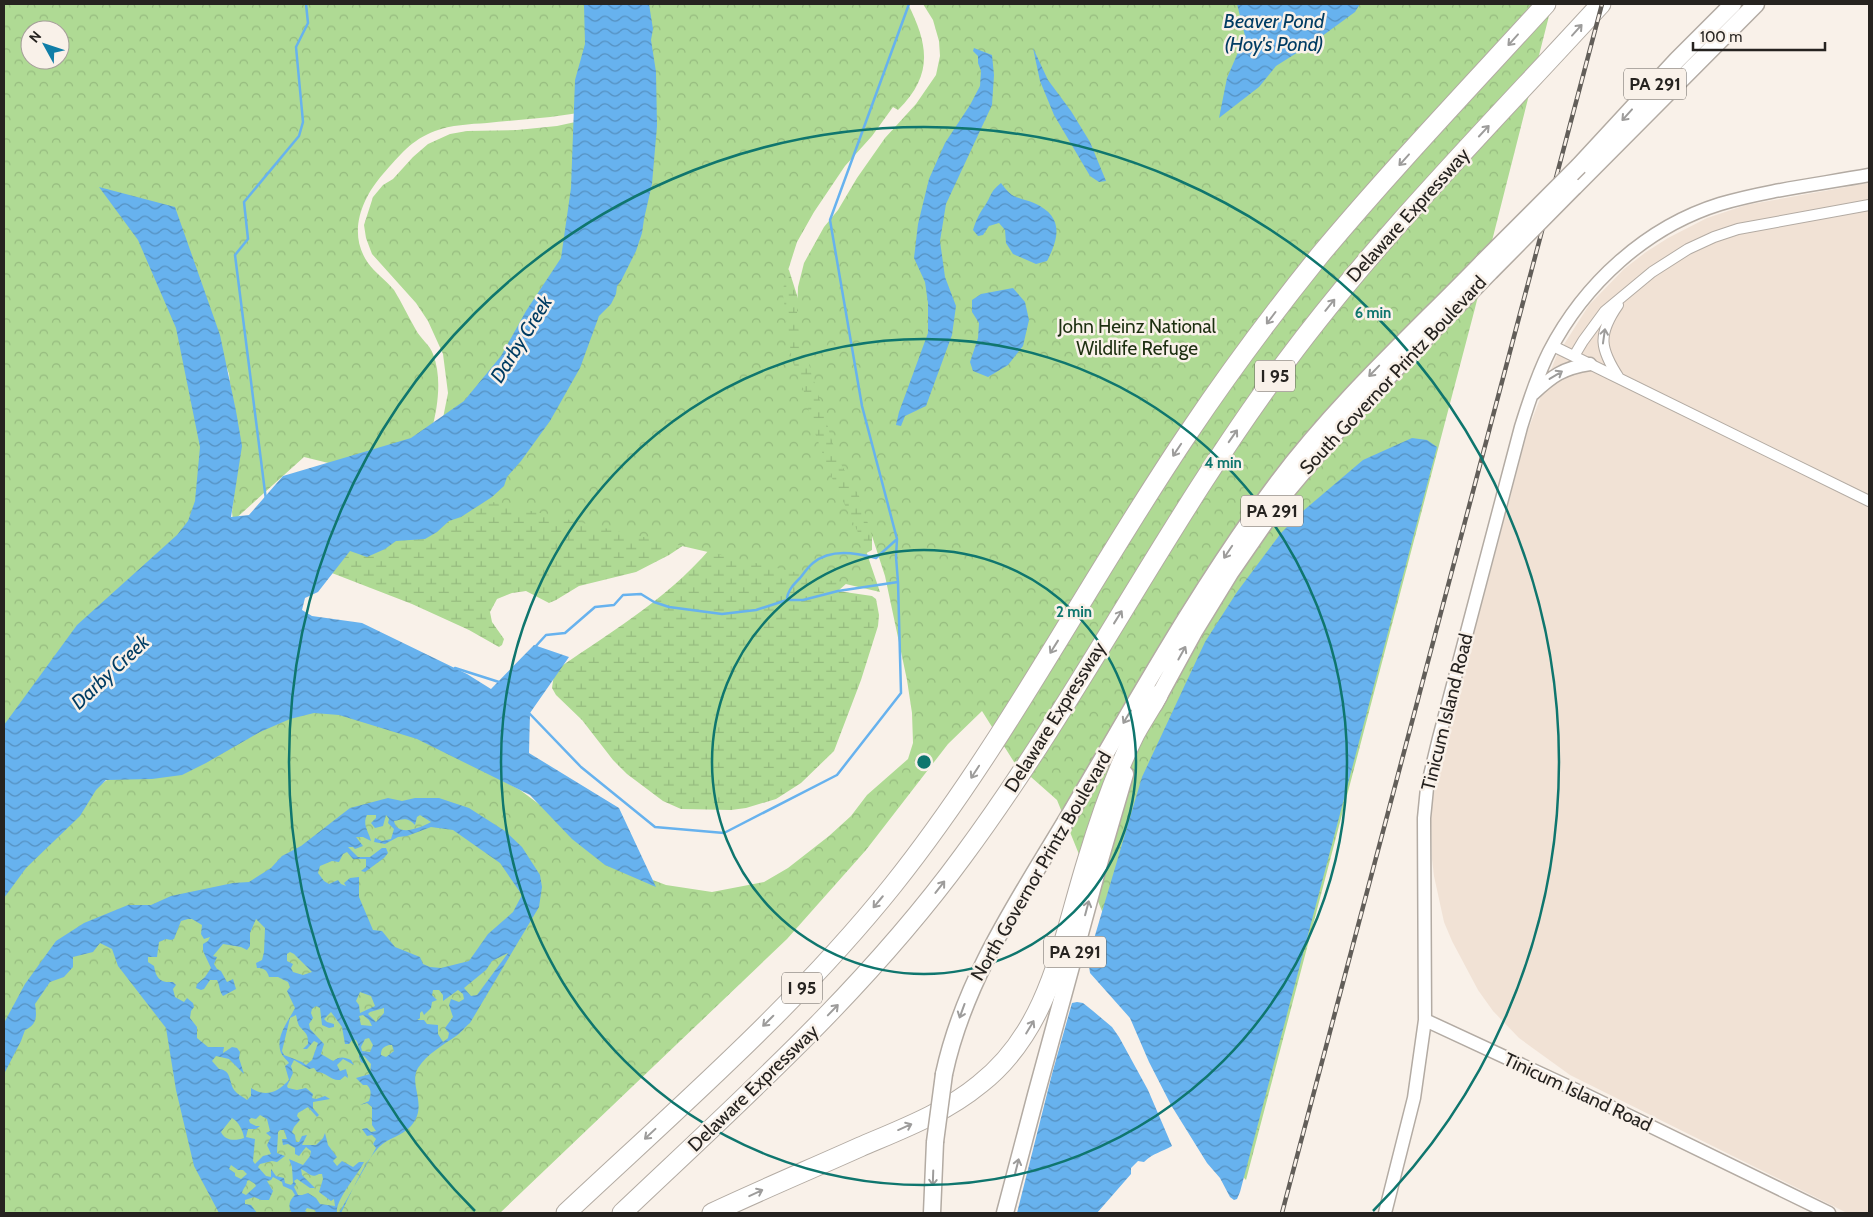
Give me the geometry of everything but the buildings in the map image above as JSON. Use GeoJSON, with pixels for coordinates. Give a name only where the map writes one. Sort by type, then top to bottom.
{"type":"FeatureCollection","features":[{"type":"Feature","properties":{"kind":"highway","name":"Delaware Expressway"},"geometry":{"type":"LineString","coordinates":[[566,1213],[762,1027],[836,951],[884,896],[967,786],[1166,467],[1258,335],[1302,277],[1345,227],[1546,4]]}},
{"type":"Feature","properties":{"kind":"highway","name":"Delaware Expressway"},"geometry":{"type":"LineString","coordinates":[[622,1213],[791,1052],[875,965],[922,909],[962,858],[998,807],[1210,470],[1302,341],[1393,230],[1601,4]]}},
{"type":"Feature","properties":{"kind":"highway"},"geometry":{"type":"LineString","coordinates":[[712,1213],[930,1116],[973,1090],[989,1077],[1010,1055],[1030,1028],[1049,988],[1084,870],[1107,804],[1135,734],[1158,695]]}},
{"type":"Feature","properties":{"kind":"main road","name":"South Governor Printz Boulevard"},"geometry":{"type":"LineString","coordinates":[[1152,675],[1227,554],[1279,481],[1350,397],[1579,166],[1677,60],[1733,4]]}},
{"type":"Feature","properties":{"kind":"main road","name":"South Governor Printz Boulevard"},"geometry":{"type":"LineString","coordinates":[[1005,1213],[1114,811],[1133,753],[1158,695],[1213,599],[1271,512],[1348,418],[1441,321],[1756,4]]}},
{"type":"Feature","properties":{"kind":"main road","name":"North Governor Printz Boulevard"},"geometry":{"type":"LineString","coordinates":[[932,1213],[935,1142],[944,1074],[958,1021],[988,954],[1152,675]]}},
{"type":"Feature","properties":{"kind":"street","name":"Tinicum Island Road"},"geometry":{"type":"LineString","coordinates":[[1828,1213],[1578,1091],[1426,1020],[1424,832],[1427,788],[1438,738],[1530,398],[1553,346],[1574,311],[1607,274],[1639,246],[1672,225],[1708,208],[1734,201],[1869,175]]}},
{"type":"Feature","properties":{"kind":"street"},"geometry":{"type":"LineString","coordinates":[[1574,356],[1605,311],[1652,272],[1676,256],[1725,233],[1750,226],[1869,204]]}},
{"type":"Feature","properties":{"kind":"street"},"geometry":{"type":"LineString","coordinates":[[1620,379],[1605,355],[1603,338],[1609,320],[1626,294]]}},
{"type":"Feature","properties":{"kind":"street"},"geometry":{"type":"LineString","coordinates":[[1553,346],[1869,501]]}},
{"type":"Feature","properties":{"kind":"street"},"geometry":{"type":"LineString","coordinates":[[1530,398],[1555,374],[1590,364]]}},
{"type":"Feature","properties":{"kind":"street"},"geometry":{"type":"LineString","coordinates":[[1385,1213],[1414,1098],[1426,1020]]}},
{"type":"Feature","properties":{"kind":"shaded area"},"geometry":{"type":"Polygon","coordinates":[[[1869,183],[1869,1213],[1847,1213],[1570,1075],[1519,1038],[1493,1011],[1478,990],[1444,922],[1434,876],[1431,819],[1439,765],[1528,430],[1556,357],[1589,305],[1624,269],[1646,252],[1668,238],[1707,218],[1746,205],[1869,183]]]}},
{"type":"Feature","properties":{"kind":"green space"},"geometry":{"type":"Polygon","coordinates":[[[4,4],[615,4],[592,110],[553,117],[461,125],[435,131],[419,139],[401,154],[375,183],[363,205],[358,228],[362,252],[371,267],[394,290],[418,333],[432,351],[436,363],[438,392],[432,429],[361,471],[304,457],[233,521],[232,512],[238,456],[229,374],[220,348],[225,498],[4,763],[4,4]]]}},
{"type":"Feature","properties":{"kind":"green space"},"geometry":{"type":"Polygon","coordinates":[[[630,4],[908,4],[915,19],[920,33],[924,60],[917,85],[898,110],[893,107],[872,136],[845,166],[814,212],[797,242],[784,283],[783,295],[792,360],[803,388],[813,428],[832,478],[864,545],[880,592],[419,485],[540,347],[630,4]]]}},
{"type":"Feature","properties":{"kind":"green space","name":"John Heinz National Wildlife Refuge"},"geometry":{"type":"Polygon","coordinates":[[[923,4],[1552,4],[1474,312],[1246,1180],[1229,1162],[1106,921],[1057,800],[1014,762],[982,711],[948,744],[866,850],[787,939],[500,1213],[4,1213],[4,886],[91,791],[107,780],[120,764],[269,654],[520,790],[629,871],[666,885],[712,892],[764,882],[788,868],[829,836],[851,816],[867,795],[908,759],[913,743],[912,713],[885,576],[859,496],[837,457],[808,361],[800,342],[797,314],[798,287],[804,263],[824,227],[838,210],[857,178],[885,138],[916,104],[936,75],[940,56],[939,41],[933,20],[923,4]]]}},
{"type":"Feature","properties":{"kind":"green space"},"geometry":{"type":"Polygon","coordinates":[[[589,119],[601,198],[526,348],[442,423],[448,393],[443,354],[428,321],[416,303],[372,254],[366,238],[364,225],[373,197],[383,185],[393,179],[428,144],[450,134],[467,131],[517,130],[557,126],[589,119]]]}},
{"type":"Feature","properties":{"kind":"green space"},"geometry":{"type":"Polygon","coordinates":[[[780,262],[789,270],[872,533],[872,550],[863,555],[847,583],[838,591],[872,596],[876,599],[879,615],[878,626],[861,680],[834,751],[801,783],[776,799],[746,808],[731,810],[681,809],[663,801],[627,774],[613,760],[582,720],[556,695],[552,688],[554,674],[560,667],[624,624],[664,593],[718,539],[780,262]]]}},
{"type":"Feature","properties":{"kind":"green space"},"geometry":{"type":"Polygon","coordinates":[[[392,470],[690,541],[669,555],[636,572],[579,586],[549,603],[526,591],[512,593],[497,599],[490,612],[492,622],[504,639],[499,647],[469,630],[412,604],[319,568],[392,470]]]}},
{"type":"Feature","properties":{"kind":"water","name":"Darby Creek"},"geometry":{"type":"Polygon","coordinates":[[[584,4],[649,4],[653,29],[651,40],[656,72],[657,126],[652,184],[642,233],[636,251],[617,286],[616,294],[611,304],[599,316],[580,368],[550,421],[507,477],[504,486],[492,497],[461,517],[449,521],[437,532],[425,539],[396,541],[385,549],[367,557],[350,551],[318,592],[305,598],[302,610],[312,616],[362,623],[467,674],[491,689],[534,645],[569,657],[530,713],[529,753],[619,808],[656,887],[605,865],[572,839],[530,795],[417,739],[339,715],[314,713],[290,719],[260,732],[182,775],[152,779],[106,780],[96,790],[80,816],[26,868],[4,898],[4,725],[77,625],[177,535],[188,521],[195,501],[200,447],[176,328],[138,240],[99,187],[175,207],[220,335],[236,411],[242,446],[231,517],[249,515],[283,476],[411,438],[464,401],[501,356],[526,311],[561,258],[571,188],[575,80],[585,44],[584,4]]]}},
{"type":"Feature","properties":{"kind":"water","name":"Beaver Pond (Hoy's Pond)"},"geometry":{"type":"Polygon","coordinates":[[[1237,4],[1360,4],[1355,12],[1314,42],[1276,66],[1259,87],[1219,118],[1227,78],[1245,36],[1237,4]]]}},
{"type":"Feature","properties":{"kind":"water"},"geometry":{"type":"Polygon","coordinates":[[[974,48],[992,55],[994,75],[992,105],[946,204],[940,241],[945,277],[956,306],[952,335],[926,406],[905,416],[901,426],[896,425],[928,333],[928,303],[925,282],[914,258],[918,224],[929,179],[945,143],[980,86],[981,71],[978,56],[973,51],[974,48]]]}},
{"type":"Feature","properties":{"kind":"water"},"geometry":{"type":"Polygon","coordinates":[[[1033,48],[1048,80],[1071,111],[1090,142],[1106,181],[1099,182],[1090,176],[1054,115],[1040,81],[1033,48]]]}},
{"type":"Feature","properties":{"kind":"water"},"geometry":{"type":"Polygon","coordinates":[[[1001,183],[1017,198],[1043,208],[1054,220],[1056,228],[1055,243],[1047,261],[1036,264],[1013,254],[1006,243],[1005,230],[999,223],[989,226],[983,235],[978,236],[973,230],[978,216],[992,193],[1001,183]]]}},
{"type":"Feature","properties":{"kind":"water"},"geometry":{"type":"Polygon","coordinates":[[[1013,288],[1025,302],[1029,320],[1023,346],[1008,365],[988,377],[973,371],[970,362],[978,338],[979,323],[972,312],[972,300],[981,294],[1013,288]]]}},
{"type":"Feature","properties":{"kind":"water"},"geometry":{"type":"Polygon","coordinates":[[[1412,438],[1427,440],[1437,447],[1240,1192],[1237,1199],[1234,1200],[1230,1197],[1220,1178],[1207,1163],[1171,1105],[1149,1062],[1130,1018],[1090,973],[1088,959],[1142,777],[1205,642],[1237,592],[1281,533],[1303,511],[1363,460],[1412,438]]]}},
{"type":"Feature","properties":{"kind":"water"},"geometry":{"type":"Polygon","coordinates":[[[388,798],[402,801],[415,798],[439,798],[469,808],[505,831],[522,847],[540,875],[542,887],[539,907],[470,1023],[458,1035],[431,1054],[418,1068],[415,1081],[418,1111],[411,1126],[379,1147],[371,1157],[376,1148],[373,1144],[376,1139],[372,1135],[367,1136],[362,1129],[367,1128],[371,1132],[376,1131],[372,1125],[372,1107],[367,1103],[360,1105],[369,1101],[371,1095],[369,1087],[363,1085],[356,1078],[370,1074],[371,1064],[364,1056],[365,1064],[361,1062],[356,1040],[353,1039],[349,1044],[345,1044],[342,1027],[331,1012],[324,1019],[334,1024],[334,1027],[329,1028],[322,1025],[320,1008],[316,1006],[312,1009],[313,1018],[309,1024],[310,1029],[324,1044],[321,1054],[333,1061],[346,1058],[351,1060],[354,1065],[343,1059],[337,1065],[340,1071],[346,1069],[348,1078],[345,1076],[337,1080],[317,1072],[314,1068],[309,1069],[294,1060],[291,1066],[293,1073],[287,1086],[297,1090],[306,1088],[313,1094],[312,1098],[316,1099],[325,1096],[330,1099],[313,1102],[313,1108],[319,1115],[317,1117],[308,1107],[298,1113],[297,1116],[300,1120],[292,1132],[295,1135],[296,1142],[299,1142],[302,1136],[307,1135],[302,1145],[316,1145],[325,1133],[328,1145],[337,1157],[333,1161],[337,1166],[342,1161],[353,1167],[359,1162],[364,1162],[339,1202],[337,1213],[316,1213],[315,1210],[307,1208],[305,1211],[309,1213],[292,1213],[290,1203],[295,1195],[292,1190],[283,1186],[282,1182],[273,1177],[267,1181],[273,1191],[269,1200],[261,1200],[254,1197],[245,1200],[245,1204],[251,1205],[257,1213],[219,1213],[194,1166],[176,1090],[166,1028],[118,966],[112,949],[100,943],[93,952],[73,957],[73,967],[64,977],[50,982],[35,1004],[36,1016],[34,1023],[25,1030],[4,1074],[4,1023],[25,984],[56,941],[84,923],[128,905],[151,905],[171,896],[233,883],[249,882],[271,868],[282,856],[301,846],[350,808],[388,798]],[[367,815],[365,822],[371,841],[363,837],[356,837],[363,846],[355,849],[348,847],[358,857],[370,857],[382,848],[386,848],[388,853],[384,858],[365,872],[361,871],[366,867],[366,859],[353,859],[347,852],[343,854],[339,862],[332,861],[320,866],[318,873],[329,884],[338,880],[346,886],[344,883],[350,878],[359,877],[359,897],[373,930],[382,931],[395,947],[420,957],[423,964],[441,968],[469,961],[488,934],[513,912],[522,895],[500,863],[453,830],[431,827],[407,836],[398,837],[385,844],[374,842],[375,838],[382,841],[391,839],[394,829],[388,823],[389,819],[386,815],[383,826],[375,828],[371,823],[376,818],[376,815],[367,815]],[[420,815],[417,817],[415,825],[405,819],[394,821],[396,826],[405,830],[431,822],[420,815]],[[192,919],[181,921],[174,939],[166,939],[159,942],[157,957],[148,957],[148,962],[154,966],[159,979],[165,982],[173,982],[176,985],[173,989],[175,997],[184,1002],[187,998],[193,1003],[194,1007],[190,1018],[197,1027],[197,1038],[208,1047],[224,1047],[223,1053],[232,1047],[237,1048],[240,1052],[239,1058],[244,1074],[229,1059],[216,1056],[212,1061],[219,1069],[226,1072],[234,1089],[247,1100],[251,1096],[251,1088],[267,1093],[281,1088],[289,1080],[285,1066],[289,1063],[281,1053],[281,1035],[295,1008],[287,991],[290,987],[288,982],[278,977],[269,977],[265,970],[257,968],[256,963],[262,960],[264,952],[265,928],[256,919],[250,933],[250,946],[247,950],[223,944],[213,956],[217,957],[214,964],[217,969],[221,971],[227,982],[233,979],[236,989],[223,996],[217,980],[210,980],[204,989],[196,988],[197,984],[211,968],[203,951],[203,944],[210,937],[204,939],[201,934],[202,925],[192,919]],[[290,952],[287,954],[287,961],[293,964],[291,968],[293,972],[303,975],[312,972],[290,952]],[[508,953],[492,961],[486,970],[464,988],[471,996],[477,995],[508,953]],[[433,990],[432,995],[437,1000],[432,1002],[431,1008],[424,1015],[422,1011],[420,1018],[417,1020],[424,1020],[427,1024],[438,1025],[438,1034],[443,1042],[448,1038],[449,1033],[445,1028],[453,1017],[449,1005],[451,999],[459,1002],[464,999],[463,994],[458,990],[443,1001],[443,995],[439,990],[433,990]],[[360,992],[356,1001],[359,1005],[360,1013],[375,1006],[371,996],[360,992]],[[384,1008],[368,1014],[376,1022],[384,1013],[384,1008]],[[296,1015],[290,1018],[282,1051],[284,1055],[306,1065],[312,1060],[318,1043],[314,1041],[307,1049],[303,1049],[308,1044],[307,1036],[299,1026],[296,1015]],[[363,1015],[359,1016],[361,1025],[372,1026],[363,1015]],[[369,1038],[365,1039],[361,1047],[362,1051],[370,1052],[373,1045],[369,1038]],[[392,1045],[383,1048],[381,1055],[386,1057],[394,1051],[392,1045]],[[260,1115],[256,1119],[251,1118],[249,1120],[250,1123],[260,1126],[256,1129],[248,1129],[246,1137],[255,1139],[253,1161],[255,1164],[263,1156],[271,1154],[267,1146],[271,1137],[266,1133],[270,1131],[267,1119],[260,1115]],[[232,1118],[221,1132],[225,1137],[234,1140],[244,1138],[237,1122],[232,1118]],[[280,1130],[278,1132],[277,1153],[285,1156],[277,1162],[272,1161],[260,1164],[258,1167],[266,1176],[271,1177],[271,1169],[276,1176],[284,1178],[285,1183],[291,1185],[293,1183],[292,1167],[289,1159],[303,1165],[310,1156],[311,1151],[306,1147],[299,1156],[295,1154],[295,1148],[288,1144],[283,1145],[282,1139],[287,1139],[284,1130],[280,1130]],[[231,1165],[229,1169],[235,1173],[235,1176],[241,1179],[247,1174],[243,1170],[238,1170],[231,1165]],[[301,1169],[302,1175],[315,1188],[310,1188],[297,1179],[294,1181],[296,1184],[294,1187],[298,1195],[308,1193],[316,1198],[320,1204],[335,1206],[334,1199],[331,1201],[319,1192],[323,1179],[322,1174],[314,1176],[301,1169]],[[249,1180],[242,1193],[246,1195],[256,1186],[249,1180]]]}},
{"type":"Feature","properties":{"kind":"water"},"geometry":{"type":"Polygon","coordinates":[[[1072,1003],[1083,1003],[1093,1011],[1112,1027],[1119,1037],[1148,1090],[1172,1146],[1144,1162],[1138,1161],[1131,1168],[1131,1174],[1097,1213],[1017,1213],[1072,1003]]]}},
{"type":"Feature","properties":{"kind":"water"},"geometry":{"type":"Polygon","coordinates":[[[371,1157],[353,1188],[362,1170],[371,1157]]]}},
{"type":"Feature","properties":{"kind":"water"},"geometry":{"type":"Polygon","coordinates":[[[353,1188],[341,1213],[339,1213],[353,1188]]]}},
{"type":"Feature","properties":{"kind":"waterway"},"geometry":{"type":"LineString","coordinates":[[266,500],[235,255],[248,239],[244,202],[299,136],[303,122],[296,47],[308,23],[306,4]]}},
{"type":"Feature","properties":{"kind":"waterway"},"geometry":{"type":"LineString","coordinates":[[529,713],[581,767],[655,827],[724,833],[837,775],[901,693],[897,539],[862,406],[830,220],[909,4]]}},
{"type":"Feature","properties":{"kind":"waterway"},"geometry":{"type":"LineString","coordinates":[[787,600],[793,585],[809,566],[820,558],[844,553],[876,558],[896,540]]}},
{"type":"Feature","properties":{"kind":"waterway"},"geometry":{"type":"LineString","coordinates":[[535,647],[546,635],[565,633],[595,607],[614,605],[623,595],[641,594],[654,602],[669,607],[722,614],[756,610],[787,600],[803,600],[838,591],[898,582]]}},
{"type":"Feature","properties":{"kind":"waterway"},"geometry":{"type":"LineString","coordinates":[[455,668],[501,684]]}},
{"type":"Feature","properties":{"kind":"railway"},"geometry":{"type":"LineString","coordinates":[[1282,1213],[1602,4]]}}]}
